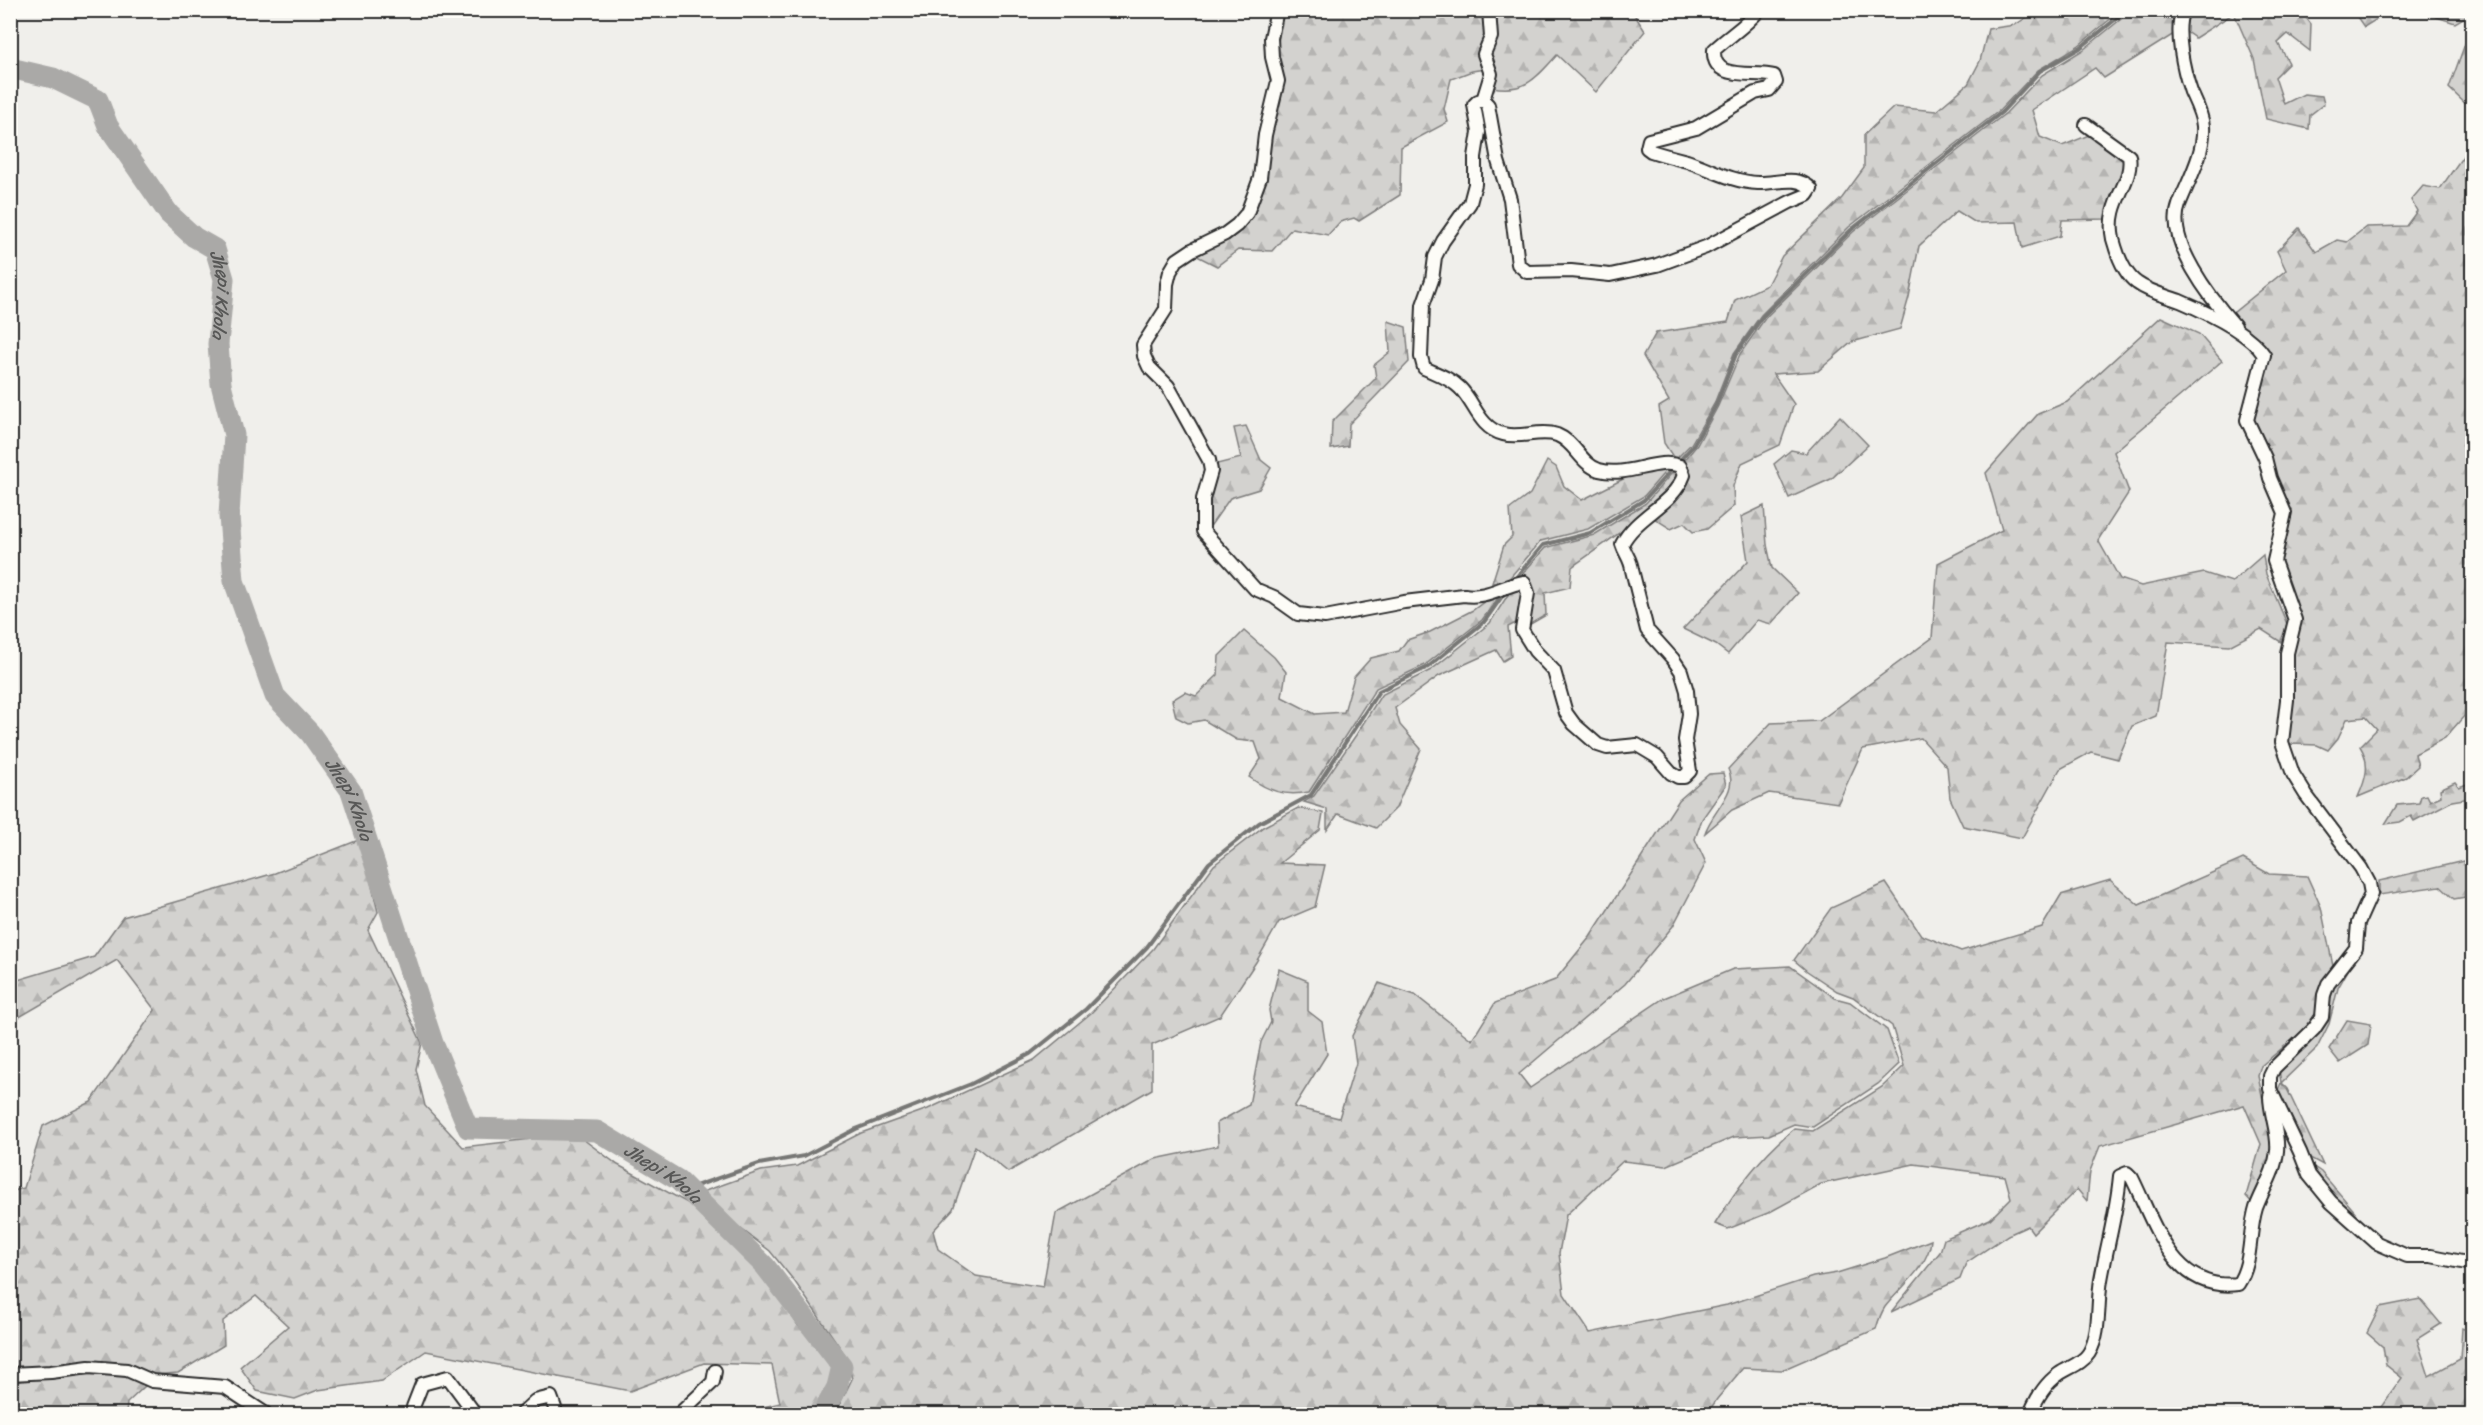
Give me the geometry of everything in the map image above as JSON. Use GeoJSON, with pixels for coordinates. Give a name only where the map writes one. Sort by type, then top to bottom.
{"type":"FeatureCollection","features":[{"type":"Feature","properties":{"kind":"street"},"geometry":{"type":"LineString","coordinates":[[1277,10],[1271,38],[1272,57],[1278,81],[1265,135],[1260,178],[1247,213],[1225,234],[1192,250],[1178,260],[1170,272],[1167,284],[1166,309],[1143,345],[1144,356],[1149,368],[1168,386],[1209,460],[1211,471],[1203,500],[1203,531],[1255,589],[1275,597],[1298,614],[1325,617],[1404,602],[1464,595],[1480,596],[1524,582],[1528,593],[1522,630],[1535,651],[1554,671],[1566,713],[1574,724],[1598,745],[1607,748],[1637,745],[1657,757],[1671,773],[1684,777],[1690,771],[1685,740],[1689,708],[1687,691],[1677,665],[1647,630],[1632,570],[1632,561],[1624,552],[1622,544],[1635,526],[1667,500],[1680,485],[1684,475],[1680,466],[1671,463],[1633,472],[1610,472],[1589,466],[1567,441],[1556,435],[1531,433],[1503,435],[1480,419],[1468,396],[1455,382],[1424,368],[1422,363],[1422,305],[1432,280],[1435,257],[1473,195],[1479,132],[1474,105],[1483,100]]}},
{"type":"Feature","properties":{"kind":"street"},"geometry":{"type":"LineString","coordinates":[[1483,100],[1491,74],[1484,54],[1491,37],[1489,10]]}},
{"type":"Feature","properties":{"kind":"street"},"geometry":{"type":"LineString","coordinates":[[1483,100],[1488,105],[1498,161],[1510,199],[1518,264],[1521,268],[1527,272],[1610,275],[1657,265],[1706,247],[1807,195],[1811,189],[1806,183],[1797,181],[1759,183],[1739,181],[1647,148],[1649,140],[1696,128],[1755,93],[1769,90],[1776,82],[1774,76],[1766,74],[1736,75],[1724,70],[1714,58],[1714,50],[1746,25],[1759,10]]}},
{"type":"Feature","properties":{"kind":"street"},"geometry":{"type":"LineString","coordinates":[[2183,10],[2180,31],[2185,69],[2203,127],[2200,148],[2178,207],[2176,220],[2178,236],[2191,265],[2226,316],[2241,333]]}},
{"type":"Feature","properties":{"kind":"street"},"geometry":{"type":"LineString","coordinates":[[2030,1414],[2038,1397],[2051,1381],[2082,1361],[2090,1352],[2100,1281],[2110,1227],[2117,1206],[2120,1176],[2127,1173],[2132,1178],[2167,1250],[2176,1262],[2206,1282],[2222,1286],[2238,1284],[2246,1273],[2250,1233],[2257,1207],[2270,1180],[2278,1150],[2270,1112],[2270,1076],[2274,1068],[2314,1029],[2322,1017],[2324,994],[2328,984],[2356,948],[2358,923],[2371,894],[2369,883],[2361,868],[2293,774],[2282,742],[2287,700],[2287,653],[2295,620],[2274,561],[2285,513],[2270,478],[2265,458],[2247,420],[2264,356],[2257,345],[2241,333],[2202,311],[2136,283],[2117,253],[2111,220],[2116,199],[2131,168],[2129,156],[2086,125]]}},
{"type":"Feature","properties":{"kind":"street"},"geometry":{"type":"LineString","coordinates":[[2270,1089],[2309,1175],[2331,1202],[2377,1243],[2407,1256],[2431,1257],[2472,1264]]}},
{"type":"Feature","properties":{"kind":"street"},"geometry":{"type":"LineString","coordinates":[[10,1374],[89,1367],[127,1370],[152,1381],[225,1387],[266,1414]]}},
{"type":"Feature","properties":{"kind":"street"},"geometry":{"type":"LineString","coordinates":[[679,1414],[713,1382],[715,1371]]}},
{"type":"Feature","properties":{"kind":"street"},"geometry":{"type":"LineString","coordinates":[[415,1414],[413,1407],[422,1384],[448,1377],[473,1414]]}},
{"type":"Feature","properties":{"kind":"street"},"geometry":{"type":"LineString","coordinates":[[521,1414],[535,1401],[551,1397],[555,1408],[554,1414]]}},
{"type":"Feature","properties":{"kind":"green space"},"geometry":{"type":"Polygon","coordinates":[[[1283,11],[1485,11],[1485,69],[1451,79],[1444,109],[1448,122],[1401,147],[1400,195],[1359,221],[1354,218],[1340,222],[1328,235],[1292,228],[1272,251],[1238,250],[1217,266],[1193,254],[1251,212],[1283,11]]]}},
{"type":"Feature","properties":{"kind":"green space"},"geometry":{"type":"Polygon","coordinates":[[[1493,11],[1632,11],[1645,31],[1596,92],[1557,55],[1536,77],[1522,86],[1492,87],[1488,55],[1493,11]]]}},
{"type":"Feature","properties":{"kind":"green space"},"geometry":{"type":"Polygon","coordinates":[[[2036,11],[2120,11],[2078,46],[2038,70],[2000,110],[1849,227],[1761,315],[1734,353],[1714,404],[1691,444],[1675,460],[1664,443],[1659,407],[1669,401],[1643,356],[1656,333],[1728,322],[1735,300],[1767,285],[1782,256],[1842,198],[1864,168],[1864,135],[1894,107],[1936,111],[1968,84],[1980,61],[1988,29],[2015,25],[2036,11]]]}},
{"type":"Feature","properties":{"kind":"green space"},"geometry":{"type":"Polygon","coordinates":[[[2131,11],[2177,11],[2174,34],[2104,78],[2095,68],[2032,110],[2040,137],[2062,146],[2089,135],[2125,159],[2125,168],[2111,196],[2105,219],[2062,220],[2060,236],[2022,248],[2017,222],[1976,223],[1957,211],[1919,246],[1900,329],[1852,342],[1818,371],[1773,374],[1794,404],[1780,445],[1742,463],[1733,486],[1734,506],[1707,529],[1693,532],[1684,523],[1671,529],[1652,517],[1670,502],[1683,462],[1697,445],[1718,406],[1740,354],[1766,317],[1853,232],[2006,113],[2042,75],[2083,50],[2131,11]]]}},
{"type":"Feature","properties":{"kind":"green space"},"geometry":{"type":"Polygon","coordinates":[[[2186,11],[2301,11],[2311,24],[2310,51],[2288,34],[2278,43],[2289,63],[2275,77],[2284,104],[2304,94],[2322,96],[2324,104],[2310,115],[2309,129],[2266,119],[2254,59],[2234,13],[2195,38],[2182,29],[2186,11]]]}},
{"type":"Feature","properties":{"kind":"green space"},"geometry":{"type":"Polygon","coordinates":[[[2353,11],[2390,11],[2364,27],[2353,11]]]}},
{"type":"Feature","properties":{"kind":"green space"},"geometry":{"type":"Polygon","coordinates":[[[2418,11],[2469,11],[2470,14],[2455,23],[2418,11]]]}},
{"type":"Feature","properties":{"kind":"green space"},"geometry":{"type":"Polygon","coordinates":[[[2472,43],[2472,110],[2449,88],[2465,44],[2472,43]]]}},
{"type":"Feature","properties":{"kind":"green space"},"geometry":{"type":"Polygon","coordinates":[[[2472,146],[2472,707],[2445,738],[2415,754],[2418,766],[2406,777],[2358,797],[2366,772],[2365,759],[2360,746],[2377,729],[2366,717],[2347,719],[2338,738],[2328,750],[2317,745],[2291,744],[2289,756],[2285,738],[2290,652],[2295,636],[2278,560],[2287,511],[2250,419],[2266,368],[2233,313],[2286,270],[2277,251],[2299,228],[2316,252],[2337,240],[2347,242],[2366,227],[2406,226],[2417,211],[2411,200],[2423,186],[2440,189],[2472,146]]]}},
{"type":"Feature","properties":{"kind":"green space"},"geometry":{"type":"Polygon","coordinates":[[[2161,317],[2199,334],[2222,361],[2114,452],[2129,492],[2098,540],[2120,579],[2141,586],[2204,573],[2232,582],[2263,555],[2266,574],[2287,624],[2281,642],[2261,629],[2229,646],[2168,642],[2156,716],[2132,726],[2118,759],[2091,752],[2060,769],[2022,838],[1963,826],[1950,798],[1947,767],[1921,738],[1863,749],[1838,803],[1769,793],[1732,810],[1705,833],[1728,793],[1731,777],[1728,769],[1771,723],[1819,721],[1932,638],[1938,563],[2002,530],[1986,473],[2038,414],[2067,402],[2161,317]]]}},
{"type":"Feature","properties":{"kind":"green space"},"geometry":{"type":"Polygon","coordinates":[[[1388,321],[1406,327],[1409,362],[1349,424],[1348,446],[1331,449],[1332,422],[1376,378],[1374,365],[1390,352],[1388,321]]]}},
{"type":"Feature","properties":{"kind":"green space"},"geometry":{"type":"Polygon","coordinates":[[[1840,416],[1868,445],[1831,479],[1789,498],[1774,464],[1791,450],[1806,453],[1840,416]]]}},
{"type":"Feature","properties":{"kind":"green space"},"geometry":{"type":"Polygon","coordinates":[[[1246,426],[1261,460],[1271,468],[1259,489],[1230,498],[1209,528],[1210,503],[1217,464],[1241,458],[1234,428],[1246,426]]]}},
{"type":"Feature","properties":{"kind":"green space"},"geometry":{"type":"Polygon","coordinates":[[[1547,461],[1556,467],[1564,486],[1582,500],[1629,476],[1670,466],[1644,496],[1588,529],[1541,541],[1507,581],[1492,583],[1504,545],[1512,537],[1510,509],[1530,494],[1547,461]]]}},
{"type":"Feature","properties":{"kind":"green space"},"geometry":{"type":"Polygon","coordinates":[[[1677,467],[1681,475],[1663,498],[1632,524],[1572,567],[1570,587],[1545,593],[1546,615],[1527,626],[1531,605],[1519,578],[1545,548],[1594,535],[1646,503],[1677,467]]]}},
{"type":"Feature","properties":{"kind":"green space"},"geometry":{"type":"Polygon","coordinates":[[[1764,506],[1767,545],[1772,568],[1798,593],[1771,624],[1757,620],[1728,654],[1716,645],[1683,629],[1748,561],[1741,517],[1764,506]]]}},
{"type":"Feature","properties":{"kind":"green space"},"geometry":{"type":"Polygon","coordinates":[[[1524,584],[1520,621],[1508,627],[1511,656],[1503,661],[1496,650],[1439,676],[1395,708],[1400,725],[1421,749],[1396,808],[1376,828],[1338,814],[1327,830],[1327,809],[1304,802],[1314,796],[1381,695],[1431,670],[1490,623],[1513,587],[1524,584]]]}},
{"type":"Feature","properties":{"kind":"green space"},"geometry":{"type":"Polygon","coordinates":[[[1501,594],[1482,620],[1425,665],[1376,688],[1309,792],[1284,793],[1263,786],[1249,777],[1261,759],[1255,742],[1237,740],[1204,720],[1188,723],[1176,717],[1172,700],[1185,692],[1196,696],[1218,675],[1219,656],[1244,631],[1274,657],[1286,672],[1282,697],[1315,714],[1344,712],[1354,677],[1371,658],[1399,651],[1407,640],[1430,632],[1473,610],[1489,598],[1501,594]]]}},
{"type":"Feature","properties":{"kind":"green space"},"geometry":{"type":"Polygon","coordinates":[[[1723,773],[1726,785],[1702,819],[1695,839],[1706,863],[1673,926],[1625,984],[1519,1074],[1530,1088],[1664,998],[1733,969],[1790,966],[1835,998],[1850,1002],[1887,1030],[1899,1064],[1878,1084],[1813,1127],[1794,1124],[1769,1135],[1734,1137],[1666,1166],[1623,1161],[1566,1215],[1559,1253],[1564,1294],[1590,1333],[1727,1305],[1813,1277],[1837,1273],[1885,1258],[1931,1240],[1925,1259],[1885,1307],[1876,1329],[1782,1370],[1743,1368],[1707,1414],[835,1414],[852,1379],[846,1356],[795,1282],[770,1251],[711,1206],[705,1191],[761,1171],[797,1166],[861,1133],[928,1109],[1034,1060],[1091,1013],[1153,949],[1214,865],[1263,827],[1298,808],[1323,813],[1320,830],[1280,863],[1325,865],[1315,907],[1279,922],[1220,1016],[1152,1045],[1152,1089],[1008,1172],[975,1146],[953,1209],[933,1231],[938,1249],[976,1276],[1043,1287],[1056,1213],[1155,1159],[1218,1146],[1217,1123],[1249,1105],[1261,1042],[1271,1022],[1269,1010],[1279,969],[1308,981],[1308,1011],[1322,1022],[1327,1054],[1294,1107],[1339,1118],[1356,1063],[1352,1036],[1379,983],[1415,995],[1472,1040],[1495,1003],[1555,980],[1590,937],[1679,800],[1709,774],[1723,773]]]}},
{"type":"Feature","properties":{"kind":"green space"},"geometry":{"type":"Polygon","coordinates":[[[2455,782],[2459,787],[2472,782],[2472,801],[2470,798],[2452,801],[2414,821],[2411,816],[2400,822],[2385,824],[2397,805],[2419,803],[2421,796],[2427,795],[2430,801],[2441,796],[2440,789],[2455,782]]]}},
{"type":"Feature","properties":{"kind":"green space"},"geometry":{"type":"Polygon","coordinates":[[[361,839],[378,912],[368,930],[422,1043],[416,1069],[425,1106],[463,1147],[532,1139],[580,1137],[618,1165],[706,1213],[765,1274],[797,1324],[835,1366],[823,1397],[813,1414],[754,1414],[756,1409],[780,1403],[772,1365],[704,1363],[630,1391],[426,1351],[382,1381],[318,1390],[295,1399],[257,1391],[240,1367],[288,1326],[256,1296],[223,1321],[224,1345],[178,1373],[154,1375],[128,1364],[86,1361],[48,1368],[11,1369],[10,1192],[24,1188],[43,1126],[91,1102],[155,1010],[117,960],[11,1022],[11,982],[94,957],[123,917],[275,873],[361,839]]]}},
{"type":"Feature","properties":{"kind":"green space"},"geometry":{"type":"Polygon","coordinates":[[[2243,859],[2269,874],[2307,876],[2321,907],[2333,966],[2321,986],[2316,1013],[2304,1030],[2261,1066],[2258,1076],[2273,1148],[2266,1178],[2253,1204],[2246,1196],[2261,1144],[2244,1105],[2100,1146],[2090,1171],[2087,1201],[2077,1189],[2033,1233],[2028,1226],[2008,1235],[1966,1263],[1960,1279],[1891,1312],[1940,1252],[1944,1239],[1990,1219],[2011,1198],[2005,1176],[1914,1164],[1821,1184],[1768,1213],[1728,1229],[1715,1224],[1750,1173],[1782,1139],[1794,1129],[1813,1131],[1882,1087],[1904,1066],[1892,1026],[1853,997],[1837,991],[1794,960],[1831,908],[1886,883],[1921,935],[1961,951],[2042,927],[2061,895],[2110,880],[2139,905],[2243,859]]]}},
{"type":"Feature","properties":{"kind":"green space"},"geometry":{"type":"Polygon","coordinates":[[[2472,859],[2471,896],[2454,899],[2440,886],[2379,895],[2379,881],[2472,859]]]}},
{"type":"Feature","properties":{"kind":"green space"},"geometry":{"type":"Polygon","coordinates":[[[2362,921],[2364,925],[2360,949],[2338,988],[2329,1024],[2317,1048],[2281,1083],[2279,1069],[2301,1047],[2328,994],[2358,948],[2362,921]]]}},
{"type":"Feature","properties":{"kind":"green space"},"geometry":{"type":"Polygon","coordinates":[[[2347,1020],[2371,1024],[2368,1045],[2340,1063],[2329,1049],[2347,1020]]]}},
{"type":"Feature","properties":{"kind":"green space"},"geometry":{"type":"Polygon","coordinates":[[[2281,1083],[2287,1089],[2323,1165],[2310,1158],[2277,1092],[2281,1083]]]}},
{"type":"Feature","properties":{"kind":"green space"},"geometry":{"type":"Polygon","coordinates":[[[2311,1165],[2321,1172],[2357,1214],[2358,1219],[2317,1182],[2311,1165]]]}},
{"type":"Feature","properties":{"kind":"green space"},"geometry":{"type":"Polygon","coordinates":[[[2420,1299],[2441,1324],[2417,1339],[2429,1376],[2460,1359],[2462,1328],[2472,1332],[2472,1414],[2376,1414],[2402,1378],[2386,1365],[2383,1347],[2367,1333],[2380,1307],[2420,1299]]]}},
{"type":"Feature","properties":{"kind":"green space"},"geometry":{"type":"Polygon","coordinates":[[[96,1373],[135,1378],[146,1385],[127,1403],[126,1414],[11,1414],[11,1382],[96,1373]]]}},
{"type":"Feature","properties":{"kind":"waterway"},"geometry":{"type":"LineString","coordinates":[[1678,462],[1693,446],[1716,405],[1736,354],[1763,316],[1851,230],[2002,112],[2040,71],[2080,48],[2127,10]]}},
{"type":"Feature","properties":{"kind":"waterway","name":"Jhepi Khola"},"geometry":{"type":"LineString","coordinates":[[10,68],[53,78],[98,100],[108,126],[169,214],[194,237],[215,249],[224,279],[218,344],[221,384],[234,435],[229,516],[234,581],[275,696],[310,733],[351,791],[433,1043],[468,1128],[597,1131],[678,1180],[765,1266],[842,1366],[837,1387],[822,1414]]}},
{"type":"Feature","properties":{"kind":"waterway"},"geometry":{"type":"LineString","coordinates":[[1513,581],[1543,545],[1590,533],[1644,500],[1673,468]]}},
{"type":"Feature","properties":{"kind":"waterway"},"geometry":{"type":"LineString","coordinates":[[687,1189],[759,1164],[804,1156],[856,1129],[971,1084],[1030,1054],[1086,1009],[1147,947],[1209,863],[1259,823],[1311,795],[1379,691],[1428,667],[1484,622],[1505,592]]}}]}
